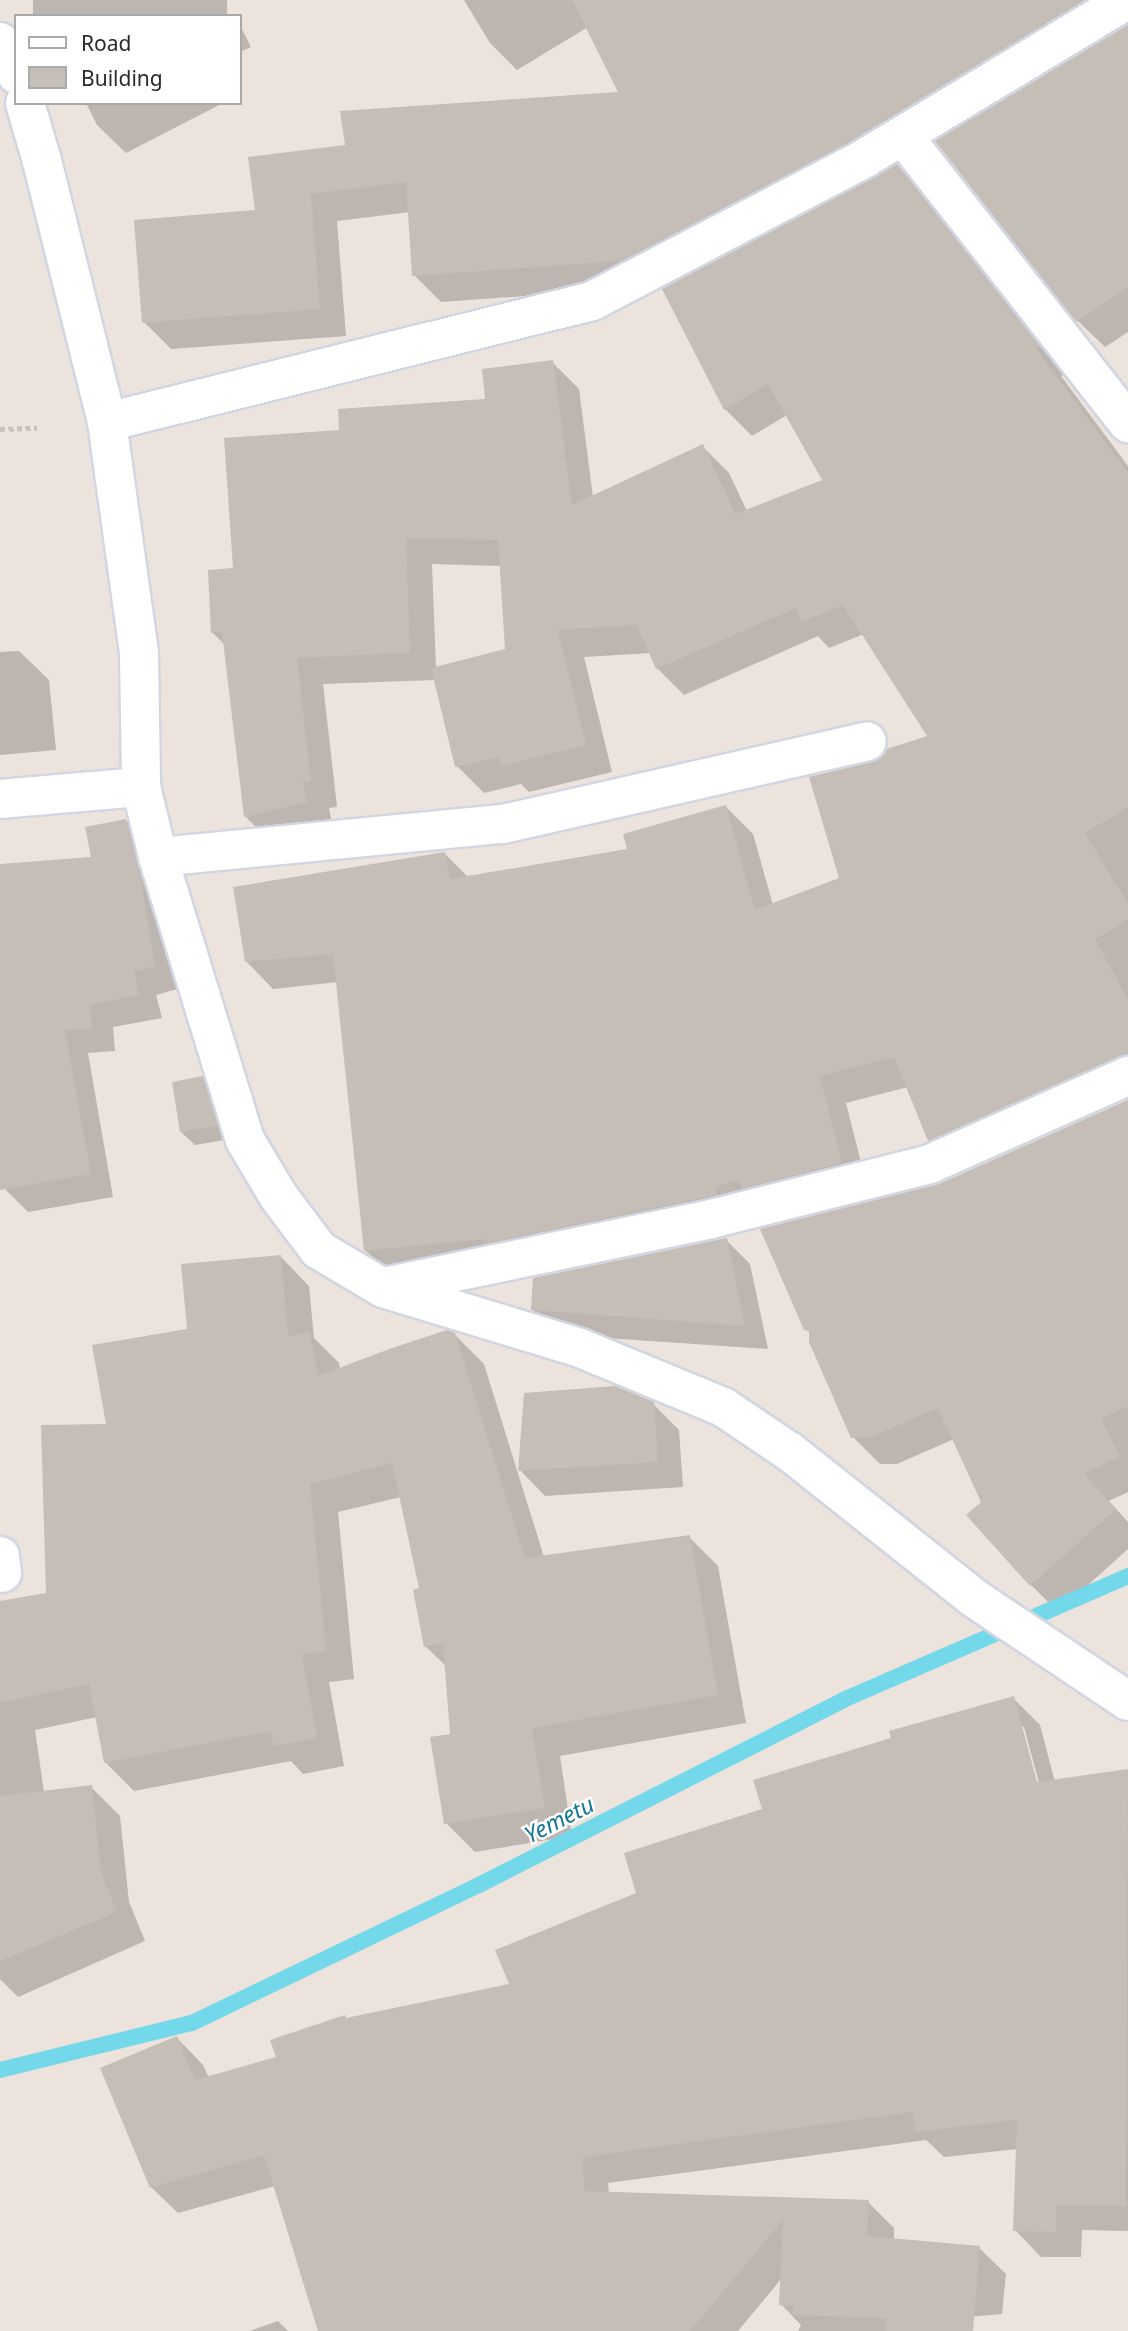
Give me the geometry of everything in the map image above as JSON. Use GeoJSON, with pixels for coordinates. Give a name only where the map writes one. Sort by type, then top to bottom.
{"type":"FeatureCollection","features":[{"type":"Feature","properties":{"kind":"street"},"geometry":{"type":"LineString","coordinates":[[107,422],[592,301],[903,135],[1127,0]]}},
{"type":"Feature","properties":{"kind":"street"},"geometry":{"type":"LineString","coordinates":[[0,42],[14,70]]}},
{"type":"Feature","properties":{"kind":"street"},"geometry":{"type":"LineString","coordinates":[[26,105],[43,160],[107,422],[139,653],[141,787],[158,857],[245,1140],[279,1197],[319,1250],[383,1287],[580,1348],[723,1407],[790,1452],[974,1598],[1128,1701]]}},
{"type":"Feature","properties":{"kind":"street"},"geometry":{"type":"LineString","coordinates":[[903,135],[1128,423]]}},
{"type":"Feature","properties":{"kind":"street"},"geometry":{"type":"LineString","coordinates":[[158,857],[503,824],[867,741]]}},
{"type":"Feature","properties":{"kind":"street"},"geometry":{"type":"LineString","coordinates":[[0,799],[141,787]]}},
{"type":"Feature","properties":{"kind":"street"},"geometry":{"type":"LineString","coordinates":[[383,1287],[711,1219],[930,1164],[1128,1076]]}},
{"type":"Feature","properties":{"kind":"path"},"geometry":{"type":"LineString","coordinates":[[0,429],[37,428]]}},
{"type":"Feature","properties":{"kind":"building"},"geometry":{"type":"Polygon","coordinates":[[[572,0],[1085,0],[854,139],[621,261],[412,276],[406,182],[311,194],[320,309],[142,323],[134,220],[255,210],[248,157],[345,145],[340,111],[618,92],[572,0]]]}},
{"type":"Feature","properties":{"kind":"building"},"geometry":{"type":"Polygon","coordinates":[[[1128,25],[1128,287],[1076,322],[935,141],[1128,25]]]}},
{"type":"Feature","properties":{"kind":"building"},"geometry":{"type":"Polygon","coordinates":[[[897,164],[1040,346],[1036,349],[1128,473],[1128,807],[1085,833],[1128,904],[1128,919],[1095,939],[1128,1000],[1128,1055],[928,1141],[894,1057],[820,1076],[842,1163],[742,1189],[739,1180],[716,1187],[717,1195],[486,1243],[485,1239],[364,1251],[333,954],[245,962],[233,887],[445,852],[450,879],[627,849],[623,834],[726,805],[755,910],[839,878],[809,777],[872,762],[881,757],[887,749],[927,736],[843,605],[801,622],[796,608],[656,669],[637,625],[558,630],[586,745],[500,766],[498,757],[455,767],[431,668],[505,649],[498,540],[406,538],[410,653],[297,658],[311,781],[303,782],[307,802],[244,817],[222,632],[211,633],[208,570],[233,568],[224,438],[339,430],[338,409],[485,399],[482,369],[553,360],[572,505],[703,444],[735,514],[822,480],[768,384],[724,410],[662,289],[897,164]]]}},
{"type":"Feature","properties":{"kind":"building"},"geometry":{"type":"Polygon","coordinates":[[[126,819],[140,874],[155,966],[134,972],[139,995],[90,1005],[92,1029],[65,1030],[91,1174],[0,1190],[0,864],[91,857],[85,827],[126,819]]]}},
{"type":"Feature","properties":{"kind":"building"},"geometry":{"type":"Polygon","coordinates":[[[203,1076],[218,1126],[180,1132],[172,1082],[203,1076]]]}},
{"type":"Feature","properties":{"kind":"building"},"geometry":{"type":"Polygon","coordinates":[[[1128,1100],[1128,1406],[1101,1418],[1120,1456],[1084,1474],[1116,1509],[1030,1586],[966,1515],[981,1502],[938,1408],[869,1438],[851,1438],[809,1342],[809,1331],[804,1330],[760,1229],[939,1184],[1128,1100]]]}},
{"type":"Feature","properties":{"kind":"building"},"geometry":{"type":"Polygon","coordinates":[[[727,1238],[745,1326],[531,1310],[533,1278],[727,1238]]]}},
{"type":"Feature","properties":{"kind":"building"},"geometry":{"type":"Polygon","coordinates":[[[281,1255],[288,1336],[310,1332],[318,1376],[447,1330],[455,1333],[525,1558],[690,1535],[718,1695],[532,1728],[545,1808],[444,1824],[430,1737],[450,1734],[443,1643],[424,1647],[413,1590],[419,1588],[392,1463],[310,1484],[326,1651],[302,1654],[317,1738],[273,1746],[271,1731],[104,1763],[89,1684],[0,1703],[0,1601],[46,1593],[41,1425],[106,1424],[92,1345],[187,1329],[181,1264],[281,1255]]]}},
{"type":"Feature","properties":{"kind":"building"},"geometry":{"type":"Polygon","coordinates":[[[615,1386],[654,1402],[658,1462],[518,1471],[524,1393],[615,1386]]]}},
{"type":"Feature","properties":{"kind":"building"},"geometry":{"type":"Polygon","coordinates":[[[1014,1696],[1037,1782],[1128,1769],[1126,2206],[1056,2205],[1056,2232],[1013,2231],[1017,2120],[915,2132],[913,2112],[583,2157],[584,2191],[869,2200],[867,2236],[980,2246],[973,2331],[885,2331],[886,2318],[792,2315],[793,2306],[779,2305],[783,2220],[690,2331],[318,2331],[264,2155],[150,2188],[100,2068],[177,2036],[195,2080],[276,2057],[270,2040],[345,2015],[346,2018],[509,1984],[495,1950],[636,1893],[624,1853],[762,1809],[753,1780],[891,1738],[889,1731],[1014,1696]]]}},
{"type":"Feature","properties":{"kind":"building"},"geometry":{"type":"Polygon","coordinates":[[[92,1785],[101,1872],[117,1912],[0,1961],[0,1796],[92,1785]]]}},
{"type":"Feature","properties":{"kind":"waterway","name":"Yemetu"},"geometry":{"type":"LineString","coordinates":[[0,2070],[192,2023],[479,1885],[843,1700],[1128,1576]]}}]}
